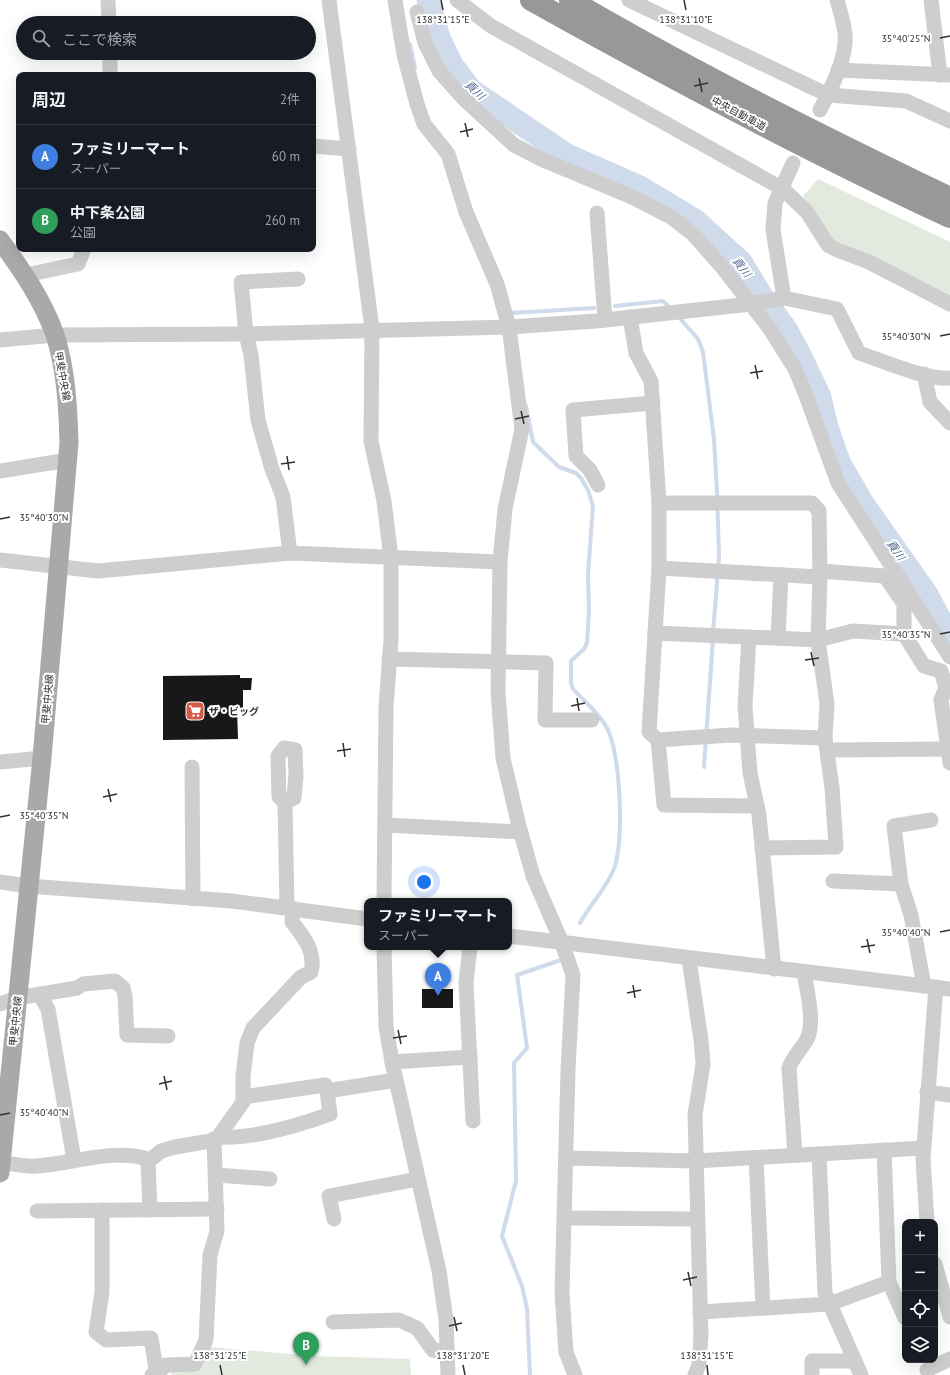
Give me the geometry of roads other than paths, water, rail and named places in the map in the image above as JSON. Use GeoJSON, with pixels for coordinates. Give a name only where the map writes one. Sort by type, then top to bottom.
{"type":"FeatureCollection","features":[{"type":"Feature","properties":{"kind":"highway","name":"中央自動車道"},"geometry":{"type":"LineString","coordinates":[[532,0],[729,108],[829,159],[950,217]]}},
{"type":"Feature","properties":{"kind":"highway","name":"中央自動車道"},"geometry":{"type":"LineString","coordinates":[[570,0],[737,92],[838,144],[950,198]]}},
{"type":"Feature","properties":{"kind":"main road","name":"甲斐中央線"},"geometry":{"type":"LineString","coordinates":[[0,240],[26,275],[55,335],[68,409],[68,460],[42,758],[28,886],[9,1001],[0,1166]]}},
{"type":"Feature","properties":{"kind":"street"},"geometry":{"type":"LineString","coordinates":[[108,0],[108,16]]}},
{"type":"Feature","properties":{"kind":"street"},"geometry":{"type":"LineString","coordinates":[[329,0],[372,329],[370,441],[384,501],[392,558],[386,707],[384,898]]}},
{"type":"Feature","properties":{"kind":"street"},"geometry":{"type":"LineString","coordinates":[[395,0],[404,49],[424,124],[448,154],[466,212],[514,326],[522,429],[505,509],[500,562],[498,692],[503,758],[521,832],[533,876],[562,943],[573,975],[562,1293],[566,1352],[575,1375]]}},
{"type":"Feature","properties":{"kind":"street"},"geometry":{"type":"LineString","coordinates":[[457,0],[491,26],[781,187],[807,212],[828,245],[869,262],[950,304]]}},
{"type":"Feature","properties":{"kind":"street"},"geometry":{"type":"LineString","coordinates":[[820,110],[828,95],[843,53],[845,34],[837,0]]}},
{"type":"Feature","properties":{"kind":"street"},"geometry":{"type":"LineString","coordinates":[[838,70],[945,75],[931,0]]}},
{"type":"Feature","properties":{"kind":"street"},"geometry":{"type":"LineString","coordinates":[[640,2],[828,95],[906,101],[950,121]]}},
{"type":"Feature","properties":{"kind":"street"},"geometry":{"type":"LineString","coordinates":[[417,12],[422,44],[439,72],[464,99],[514,145],[541,159],[632,198],[671,217],[693,234],[722,267],[770,329],[795,369],[838,483],[950,657]]}},
{"type":"Feature","properties":{"kind":"street"},"geometry":{"type":"LineString","coordinates":[[404,49],[422,44]]}},
{"type":"Feature","properties":{"kind":"street"},"geometry":{"type":"LineString","coordinates":[[110,60],[110,72]]}},
{"type":"Feature","properties":{"kind":"street"},"geometry":{"type":"LineString","coordinates":[[316,146],[349,149]]}},
{"type":"Feature","properties":{"kind":"street"},"geometry":{"type":"LineString","coordinates":[[784,298],[773,230],[775,203],[793,163]]}},
{"type":"Feature","properties":{"kind":"street"},"geometry":{"type":"LineString","coordinates":[[596,213],[605,320]]}},
{"type":"Feature","properties":{"kind":"street"},"geometry":{"type":"LineString","coordinates":[[26,275],[78,264],[83,252]]}},
{"type":"Feature","properties":{"kind":"street"},"geometry":{"type":"LineString","coordinates":[[290,553],[283,497],[272,469],[258,420],[252,355],[246,334],[242,282],[298,279]]}},
{"type":"Feature","properties":{"kind":"street"},"geometry":{"type":"LineString","coordinates":[[0,340],[55,335],[246,334],[372,329],[514,326],[605,320],[751,304],[784,298],[837,309],[859,353],[942,379],[950,378]]}},
{"type":"Feature","properties":{"kind":"street"},"geometry":{"type":"LineString","coordinates":[[630,317],[636,354],[651,381],[653,403],[659,503],[659,568],[649,732],[658,740],[664,805],[757,806]]}},
{"type":"Feature","properties":{"kind":"street"},"geometry":{"type":"LineString","coordinates":[[924,374],[930,402],[950,423]]}},
{"type":"Feature","properties":{"kind":"street"},"geometry":{"type":"LineString","coordinates":[[598,485],[590,470],[576,456],[573,410],[653,403]]}},
{"type":"Feature","properties":{"kind":"street"},"geometry":{"type":"LineString","coordinates":[[0,471],[68,460]]}},
{"type":"Feature","properties":{"kind":"street"},"geometry":{"type":"LineString","coordinates":[[659,503],[812,503],[819,511],[820,574],[818,640],[827,704],[826,744],[832,787],[836,847],[762,848]]}},
{"type":"Feature","properties":{"kind":"street"},"geometry":{"type":"LineString","coordinates":[[0,560],[98,571],[290,553],[500,562]]}},
{"type":"Feature","properties":{"kind":"street"},"geometry":{"type":"LineString","coordinates":[[658,740],[715,736],[748,736],[949,756],[941,700],[946,688],[941,671],[924,666],[904,634],[904,604],[885,576],[820,574],[781,575],[659,568]]}},
{"type":"Feature","properties":{"kind":"street"},"geometry":{"type":"LineString","coordinates":[[778,638],[781,575]]}},
{"type":"Feature","properties":{"kind":"street"},"geometry":{"type":"LineString","coordinates":[[655,633],[818,640],[853,631],[904,634]]}},
{"type":"Feature","properties":{"kind":"street"},"geometry":{"type":"LineString","coordinates":[[748,637],[745,706],[750,773],[757,806],[774,969]]}},
{"type":"Feature","properties":{"kind":"street"},"geometry":{"type":"LineString","coordinates":[[389,659],[546,663],[545,720],[592,720]]}},
{"type":"Feature","properties":{"kind":"street"},"geometry":{"type":"LineString","coordinates":[[0,762],[42,758]]}},
{"type":"Feature","properties":{"kind":"street"},"geometry":{"type":"LineString","coordinates":[[192,766],[193,898]]}},
{"type":"Feature","properties":{"kind":"street"},"geometry":{"type":"LineString","coordinates":[[155,1375],[166,1365],[195,1364],[206,1340],[210,1255],[217,1231],[216,1138],[236,1114],[243,1102],[247,1043],[253,1028],[301,977],[311,972],[313,964],[308,943],[292,922],[285,802]]}},
{"type":"Feature","properties":{"kind":"street"},"geometry":{"type":"LineString","coordinates":[[927,1219],[923,1148],[937,987],[901,884],[894,826],[931,820]]}},
{"type":"Feature","properties":{"kind":"street"},"geometry":{"type":"LineString","coordinates":[[386,825],[521,832]]}},
{"type":"Feature","properties":{"kind":"street"},"geometry":{"type":"LineString","coordinates":[[833,881],[901,884]]}},
{"type":"Feature","properties":{"kind":"street"},"geometry":{"type":"LineString","coordinates":[[0,882],[28,886],[193,898],[290,908],[364,919]]}},
{"type":"Feature","properties":{"kind":"street"},"geometry":{"type":"LineString","coordinates":[[0,891],[28,886]]}},
{"type":"Feature","properties":{"kind":"street"},"geometry":{"type":"LineString","coordinates":[[512,936],[804,973],[937,987]]}},
{"type":"Feature","properties":{"kind":"street"},"geometry":{"type":"LineString","coordinates":[[384,950],[386,1027],[392,1062],[439,1271],[446,1320],[448,1375]]}},
{"type":"Feature","properties":{"kind":"street"},"geometry":{"type":"LineString","coordinates":[[470,950],[466,983],[473,1121]]}},
{"type":"Feature","properties":{"kind":"street"},"geometry":{"type":"LineString","coordinates":[[689,959],[701,1040],[702,1064],[695,1115],[700,1312],[699,1364],[695,1375]]}},
{"type":"Feature","properties":{"kind":"street"},"geometry":{"type":"LineString","coordinates":[[795,1155],[790,1068],[792,1058],[806,1041],[811,1027],[804,973]]}},
{"type":"Feature","properties":{"kind":"street"},"geometry":{"type":"LineString","coordinates":[[9,1001],[38,994],[77,988],[83,984],[115,981],[123,988],[125,996],[127,1035],[168,1036]]}},
{"type":"Feature","properties":{"kind":"street"},"geometry":{"type":"LineString","coordinates":[[38,994],[48,1009],[74,1160]]}},
{"type":"Feature","properties":{"kind":"street"},"geometry":{"type":"LineString","coordinates":[[392,1062],[470,1057]]}},
{"type":"Feature","properties":{"kind":"street"},"geometry":{"type":"LineString","coordinates":[[327,1091],[396,1080]]}},
{"type":"Feature","properties":{"kind":"street"},"geometry":{"type":"LineString","coordinates":[[150,1210],[147,1169],[150,1160],[161,1151],[216,1138],[235,1138],[305,1123],[330,1114],[325,1085],[243,1097]]}},
{"type":"Feature","properties":{"kind":"street"},"geometry":{"type":"LineString","coordinates":[[927,1092],[950,1095]]}},
{"type":"Feature","properties":{"kind":"street"},"geometry":{"type":"LineString","coordinates":[[566,1158],[695,1161],[923,1148]]}},
{"type":"Feature","properties":{"kind":"street"},"geometry":{"type":"LineString","coordinates":[[884,1150],[889,1282],[902,1311]]}},
{"type":"Feature","properties":{"kind":"street"},"geometry":{"type":"LineString","coordinates":[[819,1154],[825,1293],[861,1375]]}},
{"type":"Feature","properties":{"kind":"street"},"geometry":{"type":"LineString","coordinates":[[0,1166],[36,1166],[74,1160],[138,1155],[150,1160]]}},
{"type":"Feature","properties":{"kind":"street"},"geometry":{"type":"LineString","coordinates":[[756,1158],[763,1308]]}},
{"type":"Feature","properties":{"kind":"street"},"geometry":{"type":"LineString","coordinates":[[216,1175],[270,1179]]}},
{"type":"Feature","properties":{"kind":"street"},"geometry":{"type":"LineString","coordinates":[[334,1219],[329,1196],[418,1179]]}},
{"type":"Feature","properties":{"kind":"street"},"geometry":{"type":"LineString","coordinates":[[37,1211],[217,1209]]}},
{"type":"Feature","properties":{"kind":"street"},"geometry":{"type":"LineString","coordinates":[[102,1210],[102,1292],[96,1332],[106,1340],[151,1338],[155,1375]]}},
{"type":"Feature","properties":{"kind":"street"},"geometry":{"type":"LineString","coordinates":[[564,1218],[697,1219]]}},
{"type":"Feature","properties":{"kind":"street"},"geometry":{"type":"LineString","coordinates":[[938,1275],[950,1317]]}},
{"type":"Feature","properties":{"kind":"street"},"geometry":{"type":"LineString","coordinates":[[700,1312],[829,1304],[889,1282]]}},
{"type":"Feature","properties":{"kind":"street"},"geometry":{"type":"LineString","coordinates":[[333,1322],[399,1320],[417,1328],[433,1350],[447,1352]]}},
{"type":"Feature","properties":{"kind":"street"},"geometry":{"type":"LineString","coordinates":[[926,1368],[950,1359]]}},
{"type":"Feature","properties":{"kind":"street"},"geometry":{"type":"LineString","coordinates":[[812,1375],[812,1361],[855,1361]]}},
{"type":"Feature","properties":{"kind":"waterway","name":"貢川"},"geometry":{"type":"LineString","coordinates":[[428,0],[439,38],[452,65],[471,90],[567,155],[640,187],[695,220],[741,262],[761,295],[786,329],[801,357],[820,397],[827,427],[839,462],[862,502],[926,593],[950,638]]}},
{"type":"Feature","properties":{"kind":"waterway"},"geometry":{"type":"LineString","coordinates":[[410,44],[415,68]]}},
{"type":"Feature","properties":{"kind":"waterway"},"geometry":{"type":"LineString","coordinates":[[615,306],[663,301],[671,309]]}},
{"type":"Feature","properties":{"kind":"waterway"},"geometry":{"type":"LineString","coordinates":[[511,313],[594,308]]}},
{"type":"Feature","properties":{"kind":"waterway"},"geometry":{"type":"LineString","coordinates":[[677,315],[698,339],[703,352],[714,439],[719,557],[713,633]]}},
{"type":"Feature","properties":{"kind":"waterway"},"geometry":{"type":"LineString","coordinates":[[526,406],[533,442],[559,467],[576,473],[581,478],[588,490],[593,506],[588,575],[589,611],[587,643],[584,649],[571,661],[571,683],[573,689],[601,719],[610,735],[617,771],[620,815],[618,853],[615,866],[608,881],[580,923]]}},
{"type":"Feature","properties":{"kind":"waterway"},"geometry":{"type":"LineString","coordinates":[[704,767],[713,639]]}},
{"type":"Feature","properties":{"kind":"waterway"},"geometry":{"type":"LineString","coordinates":[[530,1375],[527,1309],[522,1286],[502,1236],[516,1181],[514,1063],[527,1048],[517,975],[561,960]]}},
{"type":"Feature","properties":{"kind":"place","name":"ザ・ビッグ"},"geometry":{"type":"Point","coordinates":[195,711]}},
{"type":"Feature","properties":{"kind":"place","name":"ファミリーマート"},"geometry":{"type":"Point","coordinates":[438,996]}},
{"type":"Feature","properties":{"kind":"place","name":"中下条公園"},"geometry":{"type":"Point","coordinates":[306,1365]}}]}
